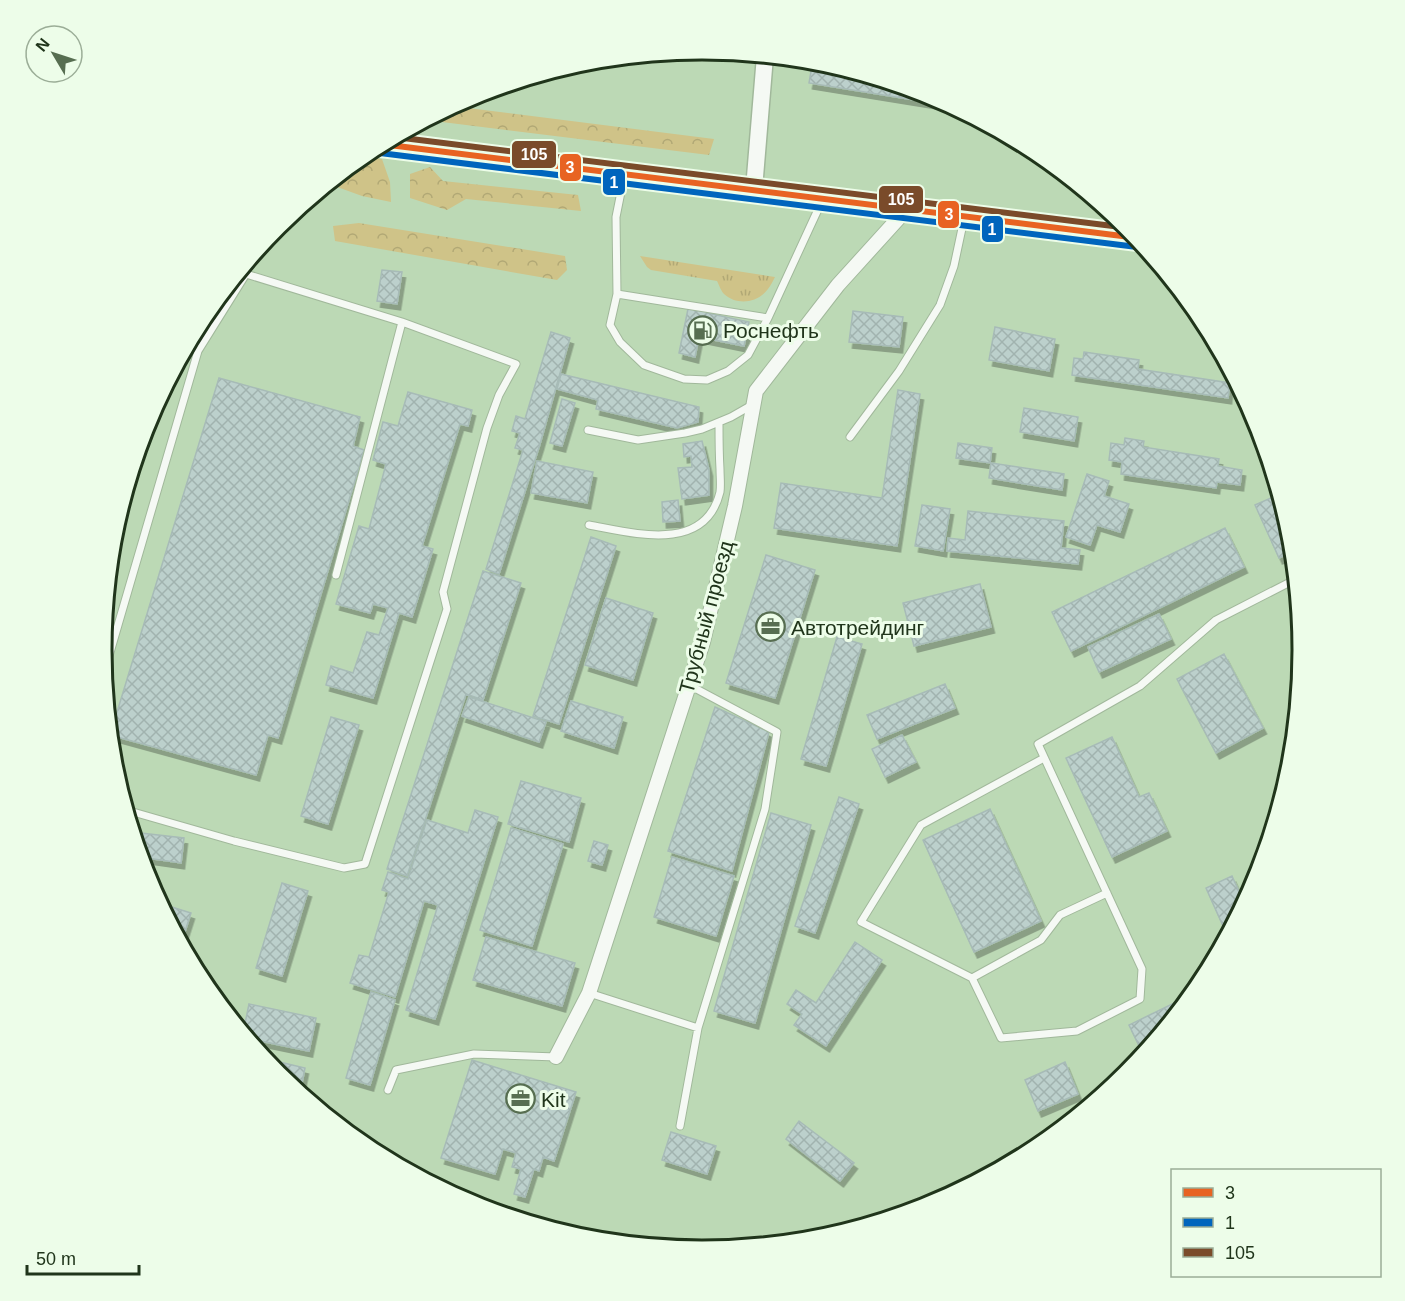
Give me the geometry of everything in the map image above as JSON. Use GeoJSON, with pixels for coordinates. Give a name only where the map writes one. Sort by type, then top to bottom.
{"type":"FeatureCollection","features":[{"type":"Feature","properties":{"kind":"main road"},"geometry":{"type":"LineString","coordinates":[[396,146],[1123,236]]}},
{"type":"Feature","properties":{"kind":"street"},"geometry":{"type":"LineString","coordinates":[[754,189],[764,63]]}},
{"type":"Feature","properties":{"kind":"street","name":"Трубный проезд"},"geometry":{"type":"LineString","coordinates":[[556,1057],[589,993],[703,642],[735,506],[756,391],[838,285],[906,210]]}},
{"type":"Feature","properties":{"kind":"lane"},"geometry":{"type":"LineString","coordinates":[[624,174],[616,217],[618,294],[610,325],[620,342],[644,365],[684,379],[707,380],[728,371],[748,355],[768,318],[823,200]]}},
{"type":"Feature","properties":{"kind":"lane"},"geometry":{"type":"LineString","coordinates":[[850,437],[899,371],[940,305],[954,266],[964,217]]}},
{"type":"Feature","properties":{"kind":"lane"},"geometry":{"type":"LineString","coordinates":[[135,813],[234,841],[344,868],[365,864],[447,609],[442,592],[487,428],[499,395],[516,364],[402,322],[248,275]]}},
{"type":"Feature","properties":{"kind":"lane"},"geometry":{"type":"LineString","coordinates":[[112,645],[198,351],[240,284]]}},
{"type":"Feature","properties":{"kind":"lane"},"geometry":{"type":"LineString","coordinates":[[618,294],[768,318]]}},
{"type":"Feature","properties":{"kind":"lane"},"geometry":{"type":"LineString","coordinates":[[336,575],[402,322]]}},
{"type":"Feature","properties":{"kind":"lane"},"geometry":{"type":"LineString","coordinates":[[588,430],[638,440],[685,433],[702,429],[731,417],[754,404]]}},
{"type":"Feature","properties":{"kind":"lane"},"geometry":{"type":"LineString","coordinates":[[589,525],[650,536],[676,535],[701,524],[713,510],[720,490],[719,422]]}},
{"type":"Feature","properties":{"kind":"lane"},"geometry":{"type":"LineString","coordinates":[[1044,758],[921,825],[861,922],[972,978],[1001,1038],[1077,1031],[1140,999],[1142,969],[1038,744],[1140,686],[1216,620],[1289,583]]}},
{"type":"Feature","properties":{"kind":"lane"},"geometry":{"type":"LineString","coordinates":[[680,1126],[698,1028],[765,808],[777,732],[689,685]]}},
{"type":"Feature","properties":{"kind":"lane"},"geometry":{"type":"LineString","coordinates":[[972,978],[1041,940],[1060,915],[1107,893]]}},
{"type":"Feature","properties":{"kind":"lane"},"geometry":{"type":"LineString","coordinates":[[589,993],[698,1028]]}},
{"type":"Feature","properties":{"kind":"lane"},"geometry":{"type":"LineString","coordinates":[[388,1090],[396,1070],[474,1054],[556,1057]]}},
{"type":"Feature","properties":{"kind":"green space"},"geometry":{"type":"Polygon","coordinates":[[[470,108],[714,139],[709,155],[440,122],[470,108]]]}},
{"type":"Feature","properties":{"kind":"green space"},"geometry":{"type":"Polygon","coordinates":[[[377,158],[382,159],[390,182],[391,202],[362,196],[337,187],[377,158]]]}},
{"type":"Feature","properties":{"kind":"green space"},"geometry":{"type":"Polygon","coordinates":[[[430,167],[443,181],[578,195],[581,211],[466,199],[447,210],[410,198],[410,174],[430,167]]]}},
{"type":"Feature","properties":{"kind":"green space"},"geometry":{"type":"Polygon","coordinates":[[[359,223],[565,256],[567,270],[557,280],[335,241],[333,226],[359,223]]]}},
{"type":"Feature","properties":{"kind":"green space"},"geometry":{"type":"Polygon","coordinates":[[[640,256],[775,277],[764,294],[753,300],[741,301],[724,294],[717,281],[651,270],[640,256]]]}},
{"type":"Feature","properties":{"kind":"building"},"geometry":{"type":"Polygon","coordinates":[[[811,70],[818,71],[892,91],[916,100],[809,83],[811,70]]]}},
{"type":"Feature","properties":{"kind":"building"},"geometry":{"type":"Polygon","coordinates":[[[382,270],[402,272],[397,304],[377,301],[382,270]]]}},
{"type":"Feature","properties":{"kind":"building"},"geometry":{"type":"Polygon","coordinates":[[[689,304],[708,308],[707,313],[749,322],[744,346],[699,337],[695,357],[679,353],[689,304]]]}},
{"type":"Feature","properties":{"kind":"building"},"geometry":{"type":"Polygon","coordinates":[[[853,311],[903,317],[899,347],[849,342],[853,311]]]}},
{"type":"Feature","properties":{"kind":"building"},"geometry":{"type":"Polygon","coordinates":[[[995,327],[1055,339],[1049,371],[989,360],[995,327]]]}},
{"type":"Feature","properties":{"kind":"building"},"geometry":{"type":"Polygon","coordinates":[[[551,332],[570,338],[540,444],[499,574],[486,569],[523,450],[515,448],[520,433],[512,431],[516,416],[525,419],[551,332]]]}},
{"type":"Feature","properties":{"kind":"building"},"geometry":{"type":"Polygon","coordinates":[[[1084,352],[1139,360],[1138,369],[1229,383],[1228,398],[1072,375],[1074,358],[1083,359],[1084,352]]]}},
{"type":"Feature","properties":{"kind":"building"},"geometry":{"type":"Polygon","coordinates":[[[561,374],[699,407],[698,422],[677,428],[596,409],[598,400],[557,389],[561,374]]]}},
{"type":"Feature","properties":{"kind":"building"},"geometry":{"type":"Polygon","coordinates":[[[219,378],[360,417],[353,446],[364,450],[278,738],[268,735],[256,775],[118,737],[116,716],[219,378]]]}},
{"type":"Feature","properties":{"kind":"building"},"geometry":{"type":"Polygon","coordinates":[[[898,390],[920,394],[897,546],[774,528],[781,483],[882,498],[898,390]]]}},
{"type":"Feature","properties":{"kind":"building"},"geometry":{"type":"Polygon","coordinates":[[[408,392],[472,410],[468,426],[460,424],[422,546],[433,549],[412,617],[399,613],[373,698],[326,685],[331,666],[353,673],[367,632],[379,635],[388,608],[373,604],[370,613],[336,604],[359,526],[369,529],[386,464],[373,460],[383,422],[398,426],[408,392]]]}},
{"type":"Feature","properties":{"kind":"building"},"geometry":{"type":"Polygon","coordinates":[[[562,399],[575,403],[562,446],[550,443],[562,399]]]}},
{"type":"Feature","properties":{"kind":"building"},"geometry":{"type":"Polygon","coordinates":[[[1024,408],[1078,417],[1074,441],[1020,432],[1024,408]]]}},
{"type":"Feature","properties":{"kind":"building"},"geometry":{"type":"Polygon","coordinates":[[[1125,438],[1144,441],[1143,447],[1219,459],[1218,466],[1242,470],[1240,485],[1217,482],[1216,488],[1121,474],[1122,462],[1109,460],[1111,443],[1124,445],[1125,438]]]}},
{"type":"Feature","properties":{"kind":"building"},"geometry":{"type":"Polygon","coordinates":[[[702,441],[709,470],[709,495],[682,499],[678,468],[692,467],[691,456],[684,457],[683,444],[702,441]]]}},
{"type":"Feature","properties":{"kind":"building"},"geometry":{"type":"Polygon","coordinates":[[[958,443],[992,448],[990,463],[956,458],[958,443]]]}},
{"type":"Feature","properties":{"kind":"building"},"geometry":{"type":"Polygon","coordinates":[[[537,461],[593,472],[587,503],[531,493],[537,461]]]}},
{"type":"Feature","properties":{"kind":"building"},"geometry":{"type":"Polygon","coordinates":[[[991,463],[1064,474],[1062,490],[989,478],[991,463]]]}},
{"type":"Feature","properties":{"kind":"building"},"geometry":{"type":"Polygon","coordinates":[[[1087,474],[1109,481],[1104,496],[1129,504],[1120,532],[1097,525],[1090,545],[1066,537],[1087,474]]]}},
{"type":"Feature","properties":{"kind":"building"},"geometry":{"type":"Polygon","coordinates":[[[1273,497],[1285,555],[1279,558],[1255,505],[1273,497]]]}},
{"type":"Feature","properties":{"kind":"building"},"geometry":{"type":"Polygon","coordinates":[[[678,500],[680,521],[663,522],[662,502],[678,500]]]}},
{"type":"Feature","properties":{"kind":"building"},"geometry":{"type":"Polygon","coordinates":[[[922,505],[950,509],[943,551],[915,546],[922,505]]]}},
{"type":"Feature","properties":{"kind":"building"},"geometry":{"type":"Polygon","coordinates":[[[968,511],[1064,521],[1061,548],[1080,550],[1078,564],[947,551],[948,538],[965,540],[968,511]]]}},
{"type":"Feature","properties":{"kind":"building"},"geometry":{"type":"Polygon","coordinates":[[[1225,528],[1244,567],[1071,651],[1052,612],[1225,528]]]}},
{"type":"Feature","properties":{"kind":"building"},"geometry":{"type":"Polygon","coordinates":[[[591,537],[616,546],[559,724],[533,716],[591,537]]]}},
{"type":"Feature","properties":{"kind":"building","name":"Автотрейдинг"},"geometry":{"type":"Polygon","coordinates":[[[766,555],[815,570],[775,698],[726,683],[766,555]]]}},
{"type":"Feature","properties":{"kind":"building"},"geometry":{"type":"Polygon","coordinates":[[[483,571],[521,583],[483,700],[466,694],[407,876],[387,869],[483,571]]]}},
{"type":"Feature","properties":{"kind":"building"},"geometry":{"type":"Polygon","coordinates":[[[980,584],[991,627],[914,646],[903,603],[980,584]]]}},
{"type":"Feature","properties":{"kind":"building"},"geometry":{"type":"Polygon","coordinates":[[[606,598],[653,613],[633,680],[585,665],[606,598]]]}},
{"type":"Feature","properties":{"kind":"building"},"geometry":{"type":"Polygon","coordinates":[[[1159,614],[1171,639],[1099,672],[1088,647],[1159,614]]]}},
{"type":"Feature","properties":{"kind":"building"},"geometry":{"type":"Polygon","coordinates":[[[837,637],[862,644],[826,766],[801,759],[837,637]]]}},
{"type":"Feature","properties":{"kind":"building"},"geometry":{"type":"Polygon","coordinates":[[[1224,654],[1263,728],[1216,753],[1177,679],[1224,654]]]}},
{"type":"Feature","properties":{"kind":"building"},"geometry":{"type":"Polygon","coordinates":[[[945,684],[955,708],[877,739],[867,715],[945,684]]]}},
{"type":"Feature","properties":{"kind":"building"},"geometry":{"type":"Polygon","coordinates":[[[469,697],[546,722],[539,742],[462,716],[469,697]]]}},
{"type":"Feature","properties":{"kind":"building"},"geometry":{"type":"Polygon","coordinates":[[[571,701],[623,717],[614,748],[561,731],[571,701]]]}},
{"type":"Feature","properties":{"kind":"building"},"geometry":{"type":"Polygon","coordinates":[[[715,707],[769,732],[732,871],[668,851],[715,707]]]}},
{"type":"Feature","properties":{"kind":"building"},"geometry":{"type":"Polygon","coordinates":[[[331,717],[359,725],[328,824],[301,816],[331,717]]]}},
{"type":"Feature","properties":{"kind":"building"},"geometry":{"type":"Polygon","coordinates":[[[902,735],[916,762],[885,777],[872,749],[902,735]]]}},
{"type":"Feature","properties":{"kind":"building"},"geometry":{"type":"Polygon","coordinates":[[[1112,737],[1139,797],[1149,793],[1167,831],[1112,857],[1066,758],[1112,737]]]}},
{"type":"Feature","properties":{"kind":"building"},"geometry":{"type":"Polygon","coordinates":[[[521,781],[581,798],[569,842],[508,824],[521,781]]]}},
{"type":"Feature","properties":{"kind":"building"},"geometry":{"type":"Polygon","coordinates":[[[839,797],[859,804],[815,933],[795,926],[839,797]]]}},
{"type":"Feature","properties":{"kind":"building"},"geometry":{"type":"Polygon","coordinates":[[[990,809],[1041,921],[974,952],[923,840],[990,809]]]}},
{"type":"Feature","properties":{"kind":"building"},"geometry":{"type":"Polygon","coordinates":[[[475,810],[498,817],[435,1019],[406,1010],[438,905],[424,901],[395,997],[350,983],[359,955],[369,957],[389,892],[382,890],[388,872],[408,879],[427,820],[468,833],[475,810]]]}},
{"type":"Feature","properties":{"kind":"building"},"geometry":{"type":"Polygon","coordinates":[[[771,813],[811,825],[755,1023],[714,1011],[771,813]]]}},
{"type":"Feature","properties":{"kind":"building"},"geometry":{"type":"Polygon","coordinates":[[[511,828],[563,844],[532,946],[480,930],[511,828]]]}},
{"type":"Feature","properties":{"kind":"building"},"geometry":{"type":"Polygon","coordinates":[[[141,833],[184,838],[181,863],[150,858],[141,833]]]}},
{"type":"Feature","properties":{"kind":"building"},"geometry":{"type":"Polygon","coordinates":[[[594,841],[608,845],[602,865],[588,861],[594,841]]]}},
{"type":"Feature","properties":{"kind":"building"},"geometry":{"type":"Polygon","coordinates":[[[672,857],[734,876],[716,936],[654,917],[672,857]]]}},
{"type":"Feature","properties":{"kind":"building"},"geometry":{"type":"Polygon","coordinates":[[[1232,876],[1240,894],[1225,925],[1223,926],[1206,888],[1232,876]]]}},
{"type":"Feature","properties":{"kind":"building"},"geometry":{"type":"Polygon","coordinates":[[[282,883],[308,891],[282,976],[256,968],[282,883]]]}},
{"type":"Feature","properties":{"kind":"building"},"geometry":{"type":"Polygon","coordinates":[[[171,907],[191,913],[184,934],[171,907]]]}},
{"type":"Feature","properties":{"kind":"building"},"geometry":{"type":"Polygon","coordinates":[[[486,937],[575,963],[562,1006],[473,980],[486,937]]]}},
{"type":"Feature","properties":{"kind":"building"},"geometry":{"type":"Polygon","coordinates":[[[855,942],[882,960],[826,1046],[794,1025],[802,1014],[787,1004],[796,990],[816,1003],[855,942]]]}},
{"type":"Feature","properties":{"kind":"building"},"geometry":{"type":"Polygon","coordinates":[[[371,992],[395,1000],[370,1085],[346,1078],[371,992]]]}},
{"type":"Feature","properties":{"kind":"building"},"geometry":{"type":"Polygon","coordinates":[[[1177,1002],[1140,1047],[1129,1025],[1177,1002]]]}},
{"type":"Feature","properties":{"kind":"building"},"geometry":{"type":"Polygon","coordinates":[[[249,1004],[316,1018],[309,1051],[260,1041],[245,1023],[249,1004]]]}},
{"type":"Feature","properties":{"kind":"building"},"geometry":{"type":"Polygon","coordinates":[[[472,1060],[576,1092],[554,1161],[543,1157],[539,1171],[534,1169],[525,1197],[514,1194],[521,1169],[512,1167],[516,1153],[503,1149],[495,1174],[441,1158],[472,1060]]]}},
{"type":"Feature","properties":{"kind":"building"},"geometry":{"type":"Polygon","coordinates":[[[279,1062],[305,1068],[302,1084],[279,1062]]]}},
{"type":"Feature","properties":{"kind":"building"},"geometry":{"type":"Polygon","coordinates":[[[1065,1062],[1078,1094],[1038,1111],[1025,1080],[1065,1062]]]}},
{"type":"Feature","properties":{"kind":"building"},"geometry":{"type":"Polygon","coordinates":[[[799,1121],[854,1163],[840,1181],[786,1139],[799,1121]]]}},
{"type":"Feature","properties":{"kind":"building"},"geometry":{"type":"Polygon","coordinates":[[[671,1132],[716,1146],[707,1174],[662,1160],[671,1132]]]}},
{"type":"Feature","properties":{"kind":"transit line","name":"105"},"geometry":{"type":"LineString","coordinates":[[408,139],[1112,226]]}},
{"type":"Feature","properties":{"kind":"transit line","name":"3"},"geometry":{"type":"LineString","coordinates":[[396,146],[1123,236]]}},
{"type":"Feature","properties":{"kind":"transit line","name":"1"},"geometry":{"type":"LineString","coordinates":[[384,154],[1132,246]]}},
{"type":"Feature","properties":{"kind":"place","name":"Роснефть"},"geometry":{"type":"Point","coordinates":[702,330]}},
{"type":"Feature","properties":{"kind":"place","name":"Автотрейдинг"},"geometry":{"type":"Point","coordinates":[770,627]}},
{"type":"Feature","properties":{"kind":"place","name":"Kit"},"geometry":{"type":"Point","coordinates":[520,1099]}}]}
